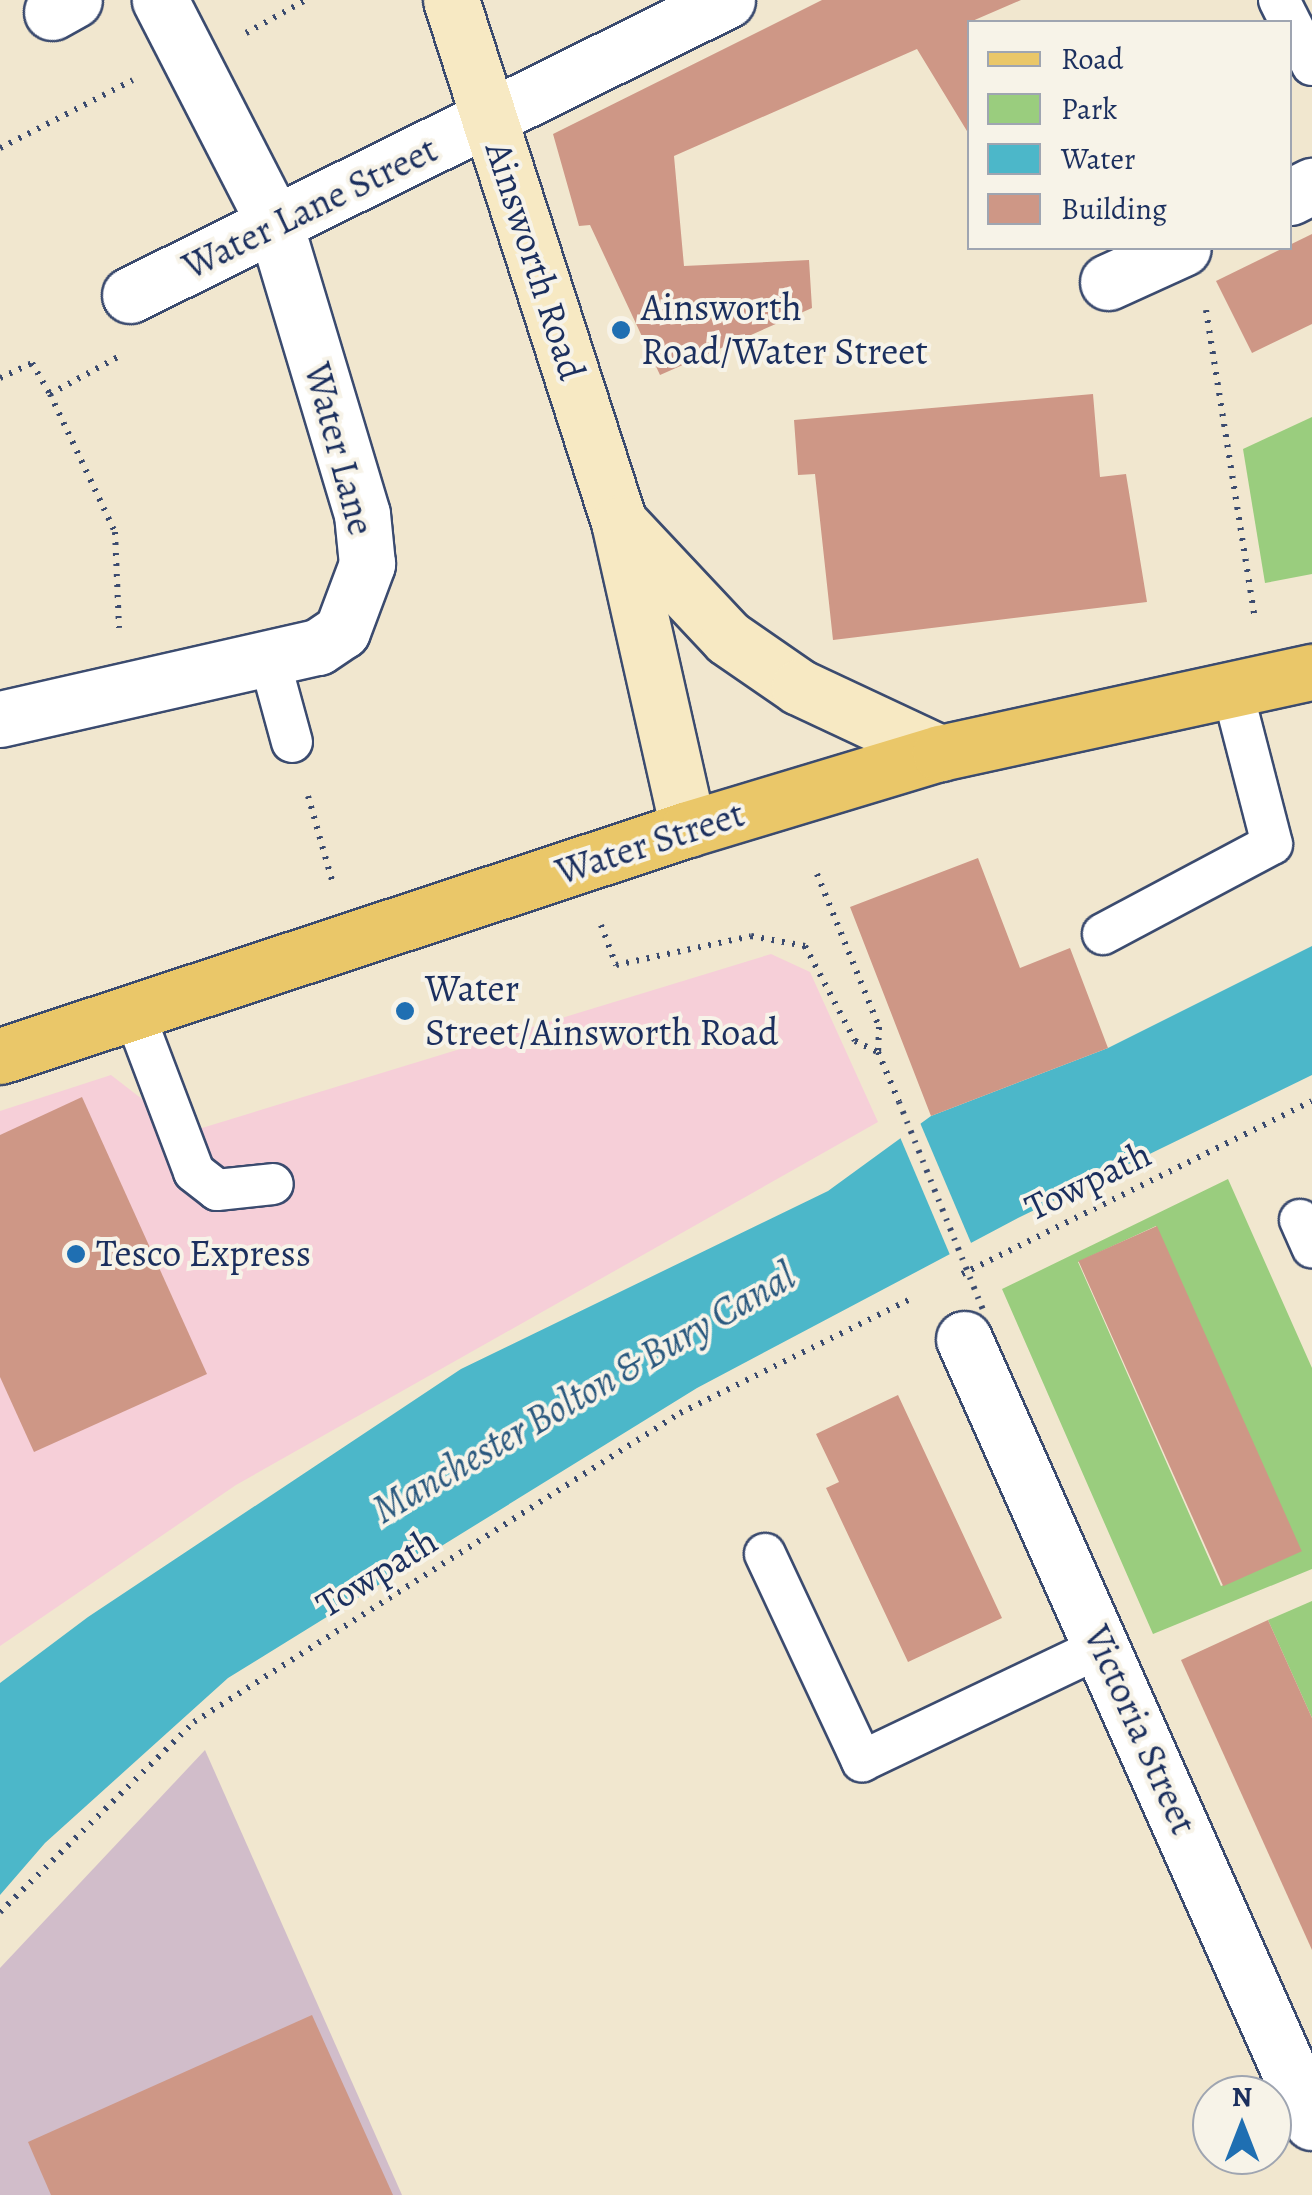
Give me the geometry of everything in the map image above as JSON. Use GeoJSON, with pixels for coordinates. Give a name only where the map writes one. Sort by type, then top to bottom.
{"type":"FeatureCollection","features":[{"type":"Feature","properties":{"kind":"main road","name":"Ainsworth Road"},"geometry":{"type":"LineString","coordinates":[[451,0],[619,522],[688,829]]}},
{"type":"Feature","properties":{"kind":"main road","name":"Ainsworth Road"},"geometry":{"type":"LineString","coordinates":[[619,522],[728,638],[799,687],[940,753]]}},
{"type":"Feature","properties":{"kind":"main road","name":"Water Street"},"geometry":{"type":"LineString","coordinates":[[0,1056],[688,829],[940,753],[1270,681]]}},
{"type":"Feature","properties":{"kind":"street","name":"Water Lane"},"geometry":{"type":"LineString","coordinates":[[0,719],[318,648],[342,631],[367,564],[362,514],[275,224],[160,0]]}},
{"type":"Feature","properties":{"kind":"street","name":"Water Lane Street"},"geometry":{"type":"LineString","coordinates":[[130,295],[727,0]]}},
{"type":"Feature","properties":{"kind":"street"},"geometry":{"type":"LineString","coordinates":[[1108,282],[1178,250]]}},
{"type":"Feature","properties":{"kind":"street","name":"Victoria Street"},"geometry":{"type":"LineString","coordinates":[[973,1324],[1103,1646],[1312,2122]]}},
{"type":"Feature","properties":{"kind":"lane"},"geometry":{"type":"LineString","coordinates":[[1292,26],[1312,65]]}},
{"type":"Feature","properties":{"kind":"lane"},"geometry":{"type":"LineString","coordinates":[[269,658],[292,742]]}},
{"type":"Feature","properties":{"kind":"lane"},"geometry":{"type":"LineString","coordinates":[[1103,934],[1272,844],[1270,681]]}},
{"type":"Feature","properties":{"kind":"lane"},"geometry":{"type":"LineString","coordinates":[[134,1011],[194,1172],[217,1190],[273,1184]]}},
{"type":"Feature","properties":{"kind":"lane"},"geometry":{"type":"LineString","coordinates":[[765,1554],[862,1761],[1103,1646]]}},
{"type":"Feature","properties":{"kind":"path"},"geometry":{"type":"LineString","coordinates":[[0,148],[187,52]]}},
{"type":"Feature","properties":{"kind":"path"},"geometry":{"type":"LineString","coordinates":[[1180,250],[1205,307],[1270,681]]}},
{"type":"Feature","properties":{"kind":"path"},"geometry":{"type":"LineString","coordinates":[[50,394],[151,340],[130,295]]}},
{"type":"Feature","properties":{"kind":"path"},"geometry":{"type":"LineString","coordinates":[[0,378],[32,363],[116,532],[121,692]]}},
{"type":"Feature","properties":{"kind":"path"},"geometry":{"type":"LineString","coordinates":[[292,742],[350,940]]}},
{"type":"Feature","properties":{"kind":"path"},"geometry":{"type":"LineString","coordinates":[[580,865],[616,965],[751,936],[791,939],[815,958],[855,1042],[878,1052]]}},
{"type":"Feature","properties":{"kind":"path"},"geometry":{"type":"LineString","coordinates":[[817,874],[879,1028],[878,1052],[899,1102],[973,1324]]}},
{"type":"Feature","properties":{"kind":"path","name":"Towpath"},"geometry":{"type":"LineString","coordinates":[[944,1283],[1312,1101]]}},
{"type":"Feature","properties":{"kind":"path","name":"Towpath"},"geometry":{"type":"LineString","coordinates":[[0,1912],[194,1722],[680,1413],[926,1292]]}},
{"type":"Feature","properties":{"kind":"shaded area"},"geometry":{"type":"Polygon","coordinates":[[[771,954],[810,972],[878,1122],[236,1485],[0,1646],[0,1111],[111,1075],[142,1099],[166,1139],[771,954]]]}},
{"type":"Feature","properties":{"kind":"shaded area"},"geometry":{"type":"Polygon","coordinates":[[[205,1750],[402,2195],[0,2195],[0,1968],[205,1750]]]}},
{"type":"Feature","properties":{"kind":"green space"},"geometry":{"type":"Polygon","coordinates":[[[1312,417],[1312,574],[1265,583],[1243,449],[1312,417]]]}},
{"type":"Feature","properties":{"kind":"green space"},"geometry":{"type":"Polygon","coordinates":[[[1228,1179],[1312,1368],[1312,1569],[1153,1634],[1002,1289],[1228,1179]],[[1156,1226],[1078,1262],[1221,1586],[1300,1551],[1156,1226]]]}},
{"type":"Feature","properties":{"kind":"green space"},"geometry":{"type":"Polygon","coordinates":[[[1312,1601],[1312,1718],[1268,1620],[1312,1601]]]}},
{"type":"Feature","properties":{"kind":"water","name":"Manchester Bolton & Bury Canal"},"geometry":{"type":"Polygon","coordinates":[[[1312,946],[1312,1075],[1020,1217],[697,1388],[228,1678],[45,1843],[0,1895],[0,1683],[88,1617],[461,1369],[828,1191],[931,1116],[1108,1048],[1312,946]]]}},
{"type":"Feature","properties":{"kind":"pier"},"geometry":{"type":"Polygon","coordinates":[[[918,1118],[973,1248],[951,1257],[896,1127],[918,1118]]]}},
{"type":"Feature","properties":{"kind":"building"},"geometry":{"type":"Polygon","coordinates":[[[822,0],[1021,0],[967,20],[967,131],[917,49],[674,156],[684,266],[809,260],[812,308],[660,375],[590,225],[579,226],[553,134],[822,0]]]}},
{"type":"Feature","properties":{"kind":"building"},"geometry":{"type":"Polygon","coordinates":[[[1312,234],[1312,324],[1252,353],[1216,281],[1279,250],[1292,250],[1292,244],[1312,234]]]}},
{"type":"Feature","properties":{"kind":"building"},"geometry":{"type":"Polygon","coordinates":[[[1093,394],[1100,477],[1126,474],[1147,602],[833,640],[815,474],[798,475],[794,420],[1093,394]]]}},
{"type":"Feature","properties":{"kind":"building"},"geometry":{"type":"Polygon","coordinates":[[[978,858],[1020,968],[1070,948],[1108,1048],[931,1116],[850,907],[978,858]]]}},
{"type":"Feature","properties":{"kind":"building","name":"Tesco Express"},"geometry":{"type":"Polygon","coordinates":[[[82,1097],[207,1374],[34,1452],[0,1377],[0,1135],[82,1097]]]}},
{"type":"Feature","properties":{"kind":"building"},"geometry":{"type":"Polygon","coordinates":[[[1157,1226],[1302,1551],[1223,1586],[1078,1261],[1157,1226]]]}},
{"type":"Feature","properties":{"kind":"building"},"geometry":{"type":"Polygon","coordinates":[[[898,1395],[1002,1618],[908,1662],[826,1488],[839,1482],[816,1434],[898,1395]]]}},
{"type":"Feature","properties":{"kind":"building"},"geometry":{"type":"Polygon","coordinates":[[[1268,1620],[1312,1718],[1312,1950],[1181,1660],[1268,1620]]]}},
{"type":"Feature","properties":{"kind":"building"},"geometry":{"type":"Polygon","coordinates":[[[312,2015],[393,2195],[51,2195],[28,2142],[312,2015]]]}},
{"type":"Feature","properties":{"kind":"place","name":"Ainsworth Road/Water Street"},"geometry":{"type":"Point","coordinates":[621,330]}},
{"type":"Feature","properties":{"kind":"place","name":"Water Street/Ainsworth Road"},"geometry":{"type":"Point","coordinates":[405,1011]}},
{"type":"Feature","properties":{"kind":"place","name":"Tesco Express"},"geometry":{"type":"Point","coordinates":[76,1254]}}]}
